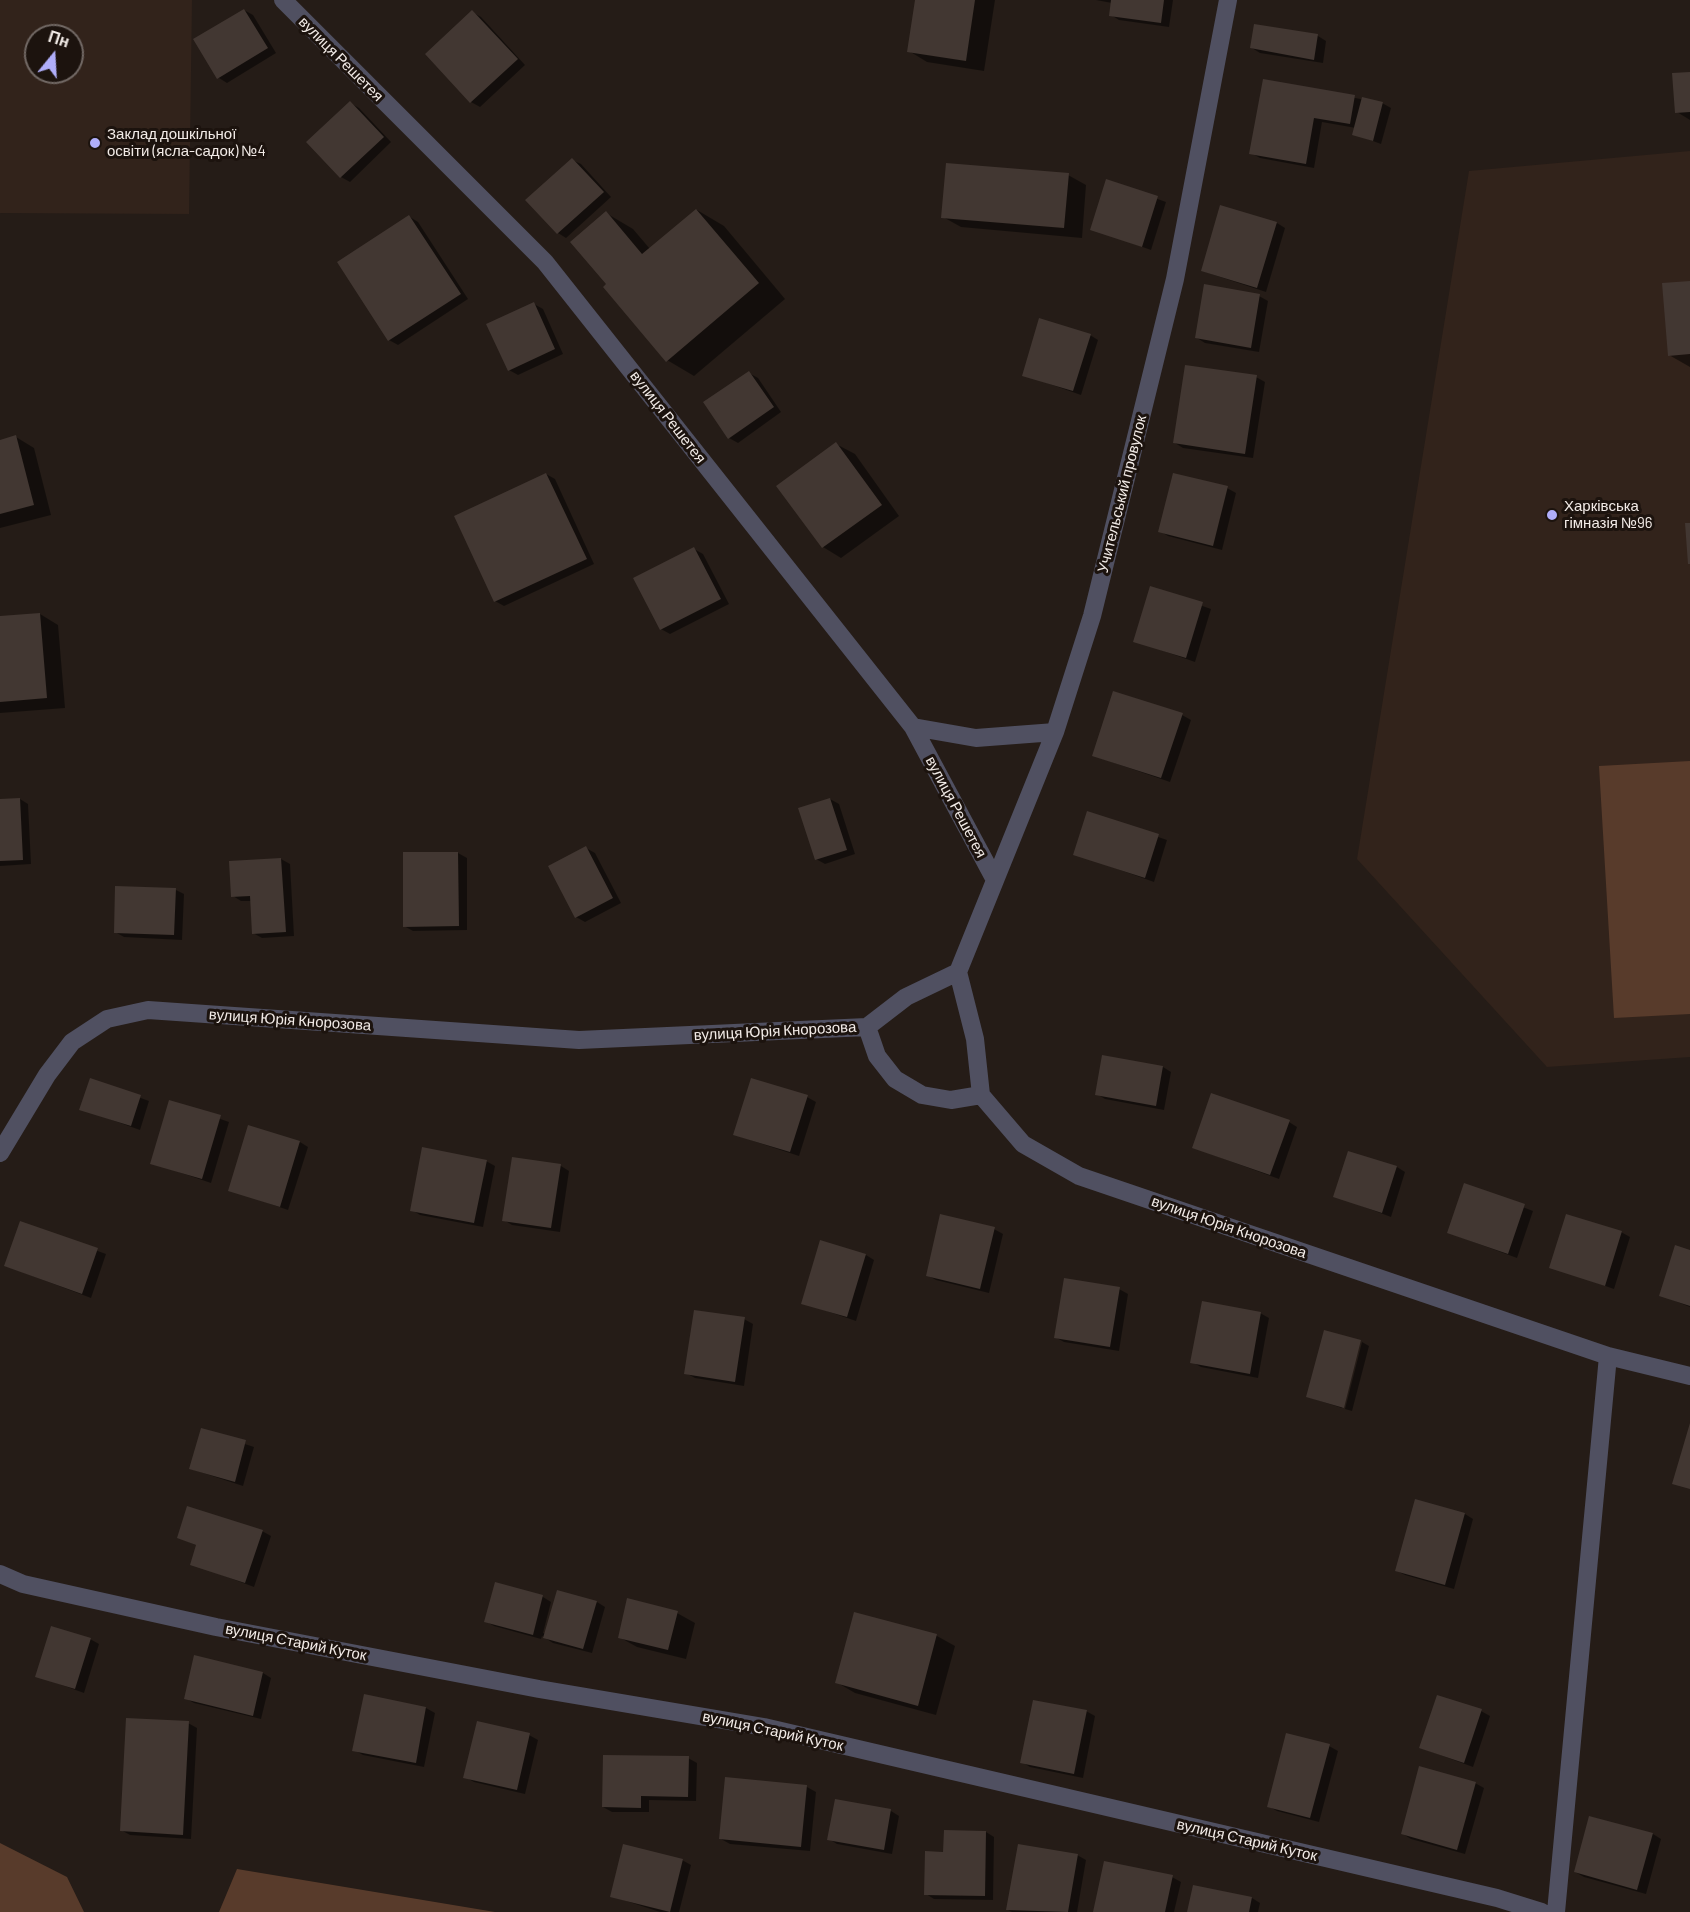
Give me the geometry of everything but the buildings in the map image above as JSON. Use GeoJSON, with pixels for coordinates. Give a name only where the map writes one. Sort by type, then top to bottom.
{"type":"FeatureCollection","features":[{"type":"Feature","properties":{"kind":"street","name":"вулиця Решетея"},"geometry":{"type":"LineString","coordinates":[[283,0],[545,262],[913,727],[995,880]]}},
{"type":"Feature","properties":{"kind":"street","name":"Учительський провулок"},"geometry":{"type":"LineString","coordinates":[[958,972],[1054,732],[1092,616],[1175,279],[1228,0]]}},
{"type":"Feature","properties":{"kind":"street"},"geometry":{"type":"LineString","coordinates":[[913,727],[976,738],[1054,732]]}},
{"type":"Feature","properties":{"kind":"street"},"geometry":{"type":"LineString","coordinates":[[867,1027],[877,1056],[895,1079],[922,1095],[951,1100],[981,1095],[975,1039],[958,972]]}},
{"type":"Feature","properties":{"kind":"street","name":"вулиця Юрія Кнорозова"},"geometry":{"type":"LineString","coordinates":[[0,1154],[47,1075],[72,1042],[107,1019],[148,1010],[579,1040],[867,1027],[906,997],[958,972]]}},
{"type":"Feature","properties":{"kind":"street","name":"вулиця Юрія Кнорозова"},"geometry":{"type":"LineString","coordinates":[[981,1095],[1023,1144],[1078,1176],[1608,1356],[1690,1376]]}},
{"type":"Feature","properties":{"kind":"street"},"geometry":{"type":"LineString","coordinates":[[1556,1912],[1608,1356]]}},
{"type":"Feature","properties":{"kind":"street","name":"вулиця Старий Куток"},"geometry":{"type":"LineString","coordinates":[[0,1574],[23,1584],[216,1627],[528,1687],[764,1727],[1497,1898],[1542,1912]]}},
{"type":"Feature","properties":{"kind":"shaded area","name":"Заклад дошкільної освіти (ясла-садок) №4"},"geometry":{"type":"Polygon","coordinates":[[[0,0],[192,0],[189,214],[0,213],[0,0]]]}},
{"type":"Feature","properties":{"kind":"shaded area","name":"Харківська гімназія №96"},"geometry":{"type":"Polygon","coordinates":[[[1690,151],[1690,1057],[1547,1067],[1357,859],[1469,171],[1690,151]]]}},
{"type":"Feature","properties":{"kind":"shaded area"},"geometry":{"type":"Polygon","coordinates":[[[1690,761],[1690,1014],[1614,1018],[1599,766],[1690,761]]]}},
{"type":"Feature","properties":{"kind":"shaded area"},"geometry":{"type":"Polygon","coordinates":[[[0,1843],[67,1877],[84,1912],[0,1912],[0,1843]]]}},
{"type":"Feature","properties":{"kind":"shaded area"},"geometry":{"type":"Polygon","coordinates":[[[237,1869],[495,1912],[219,1912],[237,1869]]]}},
{"type":"Feature","properties":{"kind":"place","name":"Заклад дошкільної освіти (ясла-садок) №4"},"geometry":{"type":"Point","coordinates":[95,143]}},
{"type":"Feature","properties":{"kind":"place","name":"Харківська гімназія №96"},"geometry":{"type":"Point","coordinates":[1552,515]}}]}
